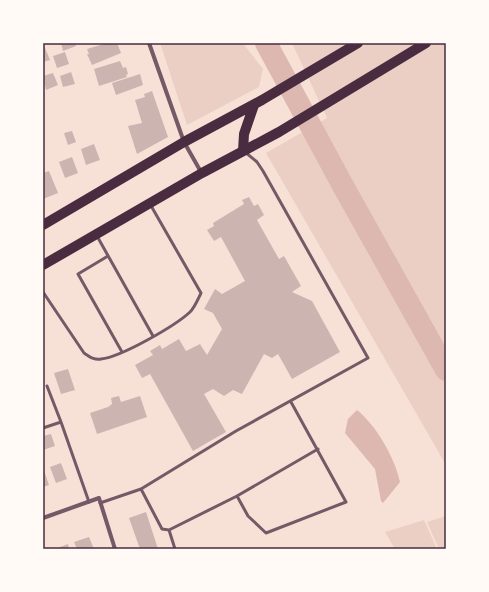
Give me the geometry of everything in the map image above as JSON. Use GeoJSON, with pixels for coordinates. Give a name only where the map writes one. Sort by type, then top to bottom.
{"type":"FeatureCollection","features":[{"type":"Feature","properties":{"kind":"main road"},"geometry":{"type":"LineString","coordinates":[[43,225],[184,142],[258,102],[358,43]]}},
{"type":"Feature","properties":{"kind":"main road"},"geometry":{"type":"LineString","coordinates":[[43,265],[150,203],[279,132],[426,43]]}},
{"type":"Feature","properties":{"kind":"main road"},"geometry":{"type":"LineString","coordinates":[[243,151],[244,134],[258,102]]}},
{"type":"Feature","properties":{"kind":"street"},"geometry":{"type":"LineString","coordinates":[[149,43],[184,142],[202,174]]}},
{"type":"Feature","properties":{"kind":"street"},"geometry":{"type":"LineString","coordinates":[[43,518],[89,502],[100,500],[115,549]]}},
{"type":"Feature","properties":{"kind":"lane"},"geometry":{"type":"LineString","coordinates":[[100,500],[141,489],[236,431],[291,402],[368,358],[263,171],[257,162],[243,151]]}},
{"type":"Feature","properties":{"kind":"lane"},"geometry":{"type":"LineString","coordinates":[[43,292],[84,353],[92,359],[102,359],[122,352],[172,325],[192,311],[201,293],[150,203]]}},
{"type":"Feature","properties":{"kind":"lane"},"geometry":{"type":"LineString","coordinates":[[96,235],[153,336]]}},
{"type":"Feature","properties":{"kind":"lane"},"geometry":{"type":"LineString","coordinates":[[108,256],[78,274],[122,352]]}},
{"type":"Feature","properties":{"kind":"lane"},"geometry":{"type":"LineString","coordinates":[[47,386],[89,502]]}},
{"type":"Feature","properties":{"kind":"lane"},"geometry":{"type":"LineString","coordinates":[[237,496],[248,516],[266,533],[346,502],[291,402]]}},
{"type":"Feature","properties":{"kind":"lane"},"geometry":{"type":"LineString","coordinates":[[43,428],[61,422]]}},
{"type":"Feature","properties":{"kind":"lane"},"geometry":{"type":"LineString","coordinates":[[141,489],[162,528],[169,530],[237,496],[318,449]]}},
{"type":"Feature","properties":{"kind":"lane"},"geometry":{"type":"LineString","coordinates":[[169,530],[175,549]]}},
{"type":"Feature","properties":{"kind":"shaded area"},"geometry":{"type":"Polygon","coordinates":[[[160,43],[245,43],[245,46],[263,69],[259,87],[187,125],[160,43]]]}},
{"type":"Feature","properties":{"kind":"shaded area"},"geometry":{"type":"Polygon","coordinates":[[[292,43],[446,43],[446,465],[266,153],[327,118],[292,43]]]}},
{"type":"Feature","properties":{"kind":"shaded area"},"geometry":{"type":"Polygon","coordinates":[[[357,410],[371,424],[384,443],[394,463],[400,482],[383,503],[381,501],[375,469],[345,433],[348,419],[357,410]]]}},
{"type":"Feature","properties":{"kind":"shaded area"},"geometry":{"type":"Polygon","coordinates":[[[446,516],[446,549],[439,549],[427,522],[446,516]]]}},
{"type":"Feature","properties":{"kind":"shaded area"},"geometry":{"type":"Polygon","coordinates":[[[424,520],[437,549],[395,549],[385,532],[424,520]]]}},
{"type":"Feature","properties":{"kind":"building"},"geometry":{"type":"Polygon","coordinates":[[[43,43],[50,60],[43,62],[43,43]]]}},
{"type":"Feature","properties":{"kind":"building"},"geometry":{"type":"Polygon","coordinates":[[[61,43],[75,43],[76,46],[63,51],[61,43]]]}},
{"type":"Feature","properties":{"kind":"building"},"geometry":{"type":"Polygon","coordinates":[[[107,43],[117,43],[121,53],[92,65],[87,54],[89,54],[87,49],[107,43]]]}},
{"type":"Feature","properties":{"kind":"building"},"geometry":{"type":"Polygon","coordinates":[[[65,52],[69,64],[57,68],[53,56],[65,52]]]}},
{"type":"Feature","properties":{"kind":"building"},"geometry":{"type":"Polygon","coordinates":[[[120,61],[123,68],[126,67],[128,74],[126,75],[127,77],[99,86],[94,69],[120,61]]]}},
{"type":"Feature","properties":{"kind":"building"},"geometry":{"type":"Polygon","coordinates":[[[71,72],[75,84],[63,87],[60,76],[71,72]]]}},
{"type":"Feature","properties":{"kind":"building"},"geometry":{"type":"Polygon","coordinates":[[[53,73],[58,85],[46,90],[43,76],[53,73]]]}},
{"type":"Feature","properties":{"kind":"building"},"geometry":{"type":"Polygon","coordinates":[[[140,74],[143,85],[116,95],[112,83],[140,74]]]}},
{"type":"Feature","properties":{"kind":"building"},"geometry":{"type":"Polygon","coordinates":[[[152,91],[168,137],[137,154],[128,126],[142,123],[135,100],[145,97],[144,94],[152,91]]]}},
{"type":"Feature","properties":{"kind":"building"},"geometry":{"type":"Polygon","coordinates":[[[72,131],[76,142],[68,145],[64,133],[72,131]]]}},
{"type":"Feature","properties":{"kind":"building"},"geometry":{"type":"Polygon","coordinates":[[[94,144],[100,160],[86,165],[81,149],[94,144]]]}},
{"type":"Feature","properties":{"kind":"building"},"geometry":{"type":"Polygon","coordinates":[[[72,157],[78,173],[65,178],[59,162],[72,157]]]}},
{"type":"Feature","properties":{"kind":"building"},"geometry":{"type":"Polygon","coordinates":[[[49,171],[58,193],[43,199],[43,173],[49,171]]]}},
{"type":"Feature","properties":{"kind":"building"},"geometry":{"type":"Polygon","coordinates":[[[249,197],[254,206],[258,204],[264,215],[257,220],[279,259],[284,256],[301,286],[292,292],[312,301],[340,352],[292,379],[278,354],[272,358],[264,354],[242,394],[233,390],[224,396],[213,389],[204,394],[226,432],[193,451],[150,374],[142,378],[135,365],[153,355],[150,351],[160,345],[162,349],[179,339],[186,351],[200,344],[207,355],[222,329],[213,313],[204,309],[215,289],[222,294],[245,281],[221,237],[214,241],[207,230],[214,226],[213,223],[244,204],[242,200],[249,197]]]}},
{"type":"Feature","properties":{"kind":"building"},"geometry":{"type":"Polygon","coordinates":[[[68,369],[75,390],[61,394],[54,373],[68,369]]]}},
{"type":"Feature","properties":{"kind":"building"},"geometry":{"type":"Polygon","coordinates":[[[119,396],[121,402],[140,396],[147,417],[97,434],[90,413],[108,407],[112,404],[111,398],[119,396]]]}},
{"type":"Feature","properties":{"kind":"building"},"geometry":{"type":"Polygon","coordinates":[[[51,434],[55,446],[43,450],[43,436],[51,434]]]}},
{"type":"Feature","properties":{"kind":"building"},"geometry":{"type":"Polygon","coordinates":[[[61,463],[67,479],[56,483],[50,467],[61,463]]]}},
{"type":"Feature","properties":{"kind":"building"},"geometry":{"type":"Polygon","coordinates":[[[43,468],[49,485],[43,487],[43,468]]]}},
{"type":"Feature","properties":{"kind":"building"},"geometry":{"type":"Polygon","coordinates":[[[146,512],[158,549],[140,549],[129,518],[146,512]]]}},
{"type":"Feature","properties":{"kind":"building"},"geometry":{"type":"Polygon","coordinates":[[[89,537],[94,549],[77,549],[74,542],[89,537]]]}},
{"type":"Feature","properties":{"kind":"building"},"geometry":{"type":"Polygon","coordinates":[[[68,544],[69,549],[55,549],[68,544]]]}},
{"type":"Feature","properties":{"kind":"waterway"},"geometry":{"type":"LineString","coordinates":[[266,43],[342,184],[446,370]]}}]}
